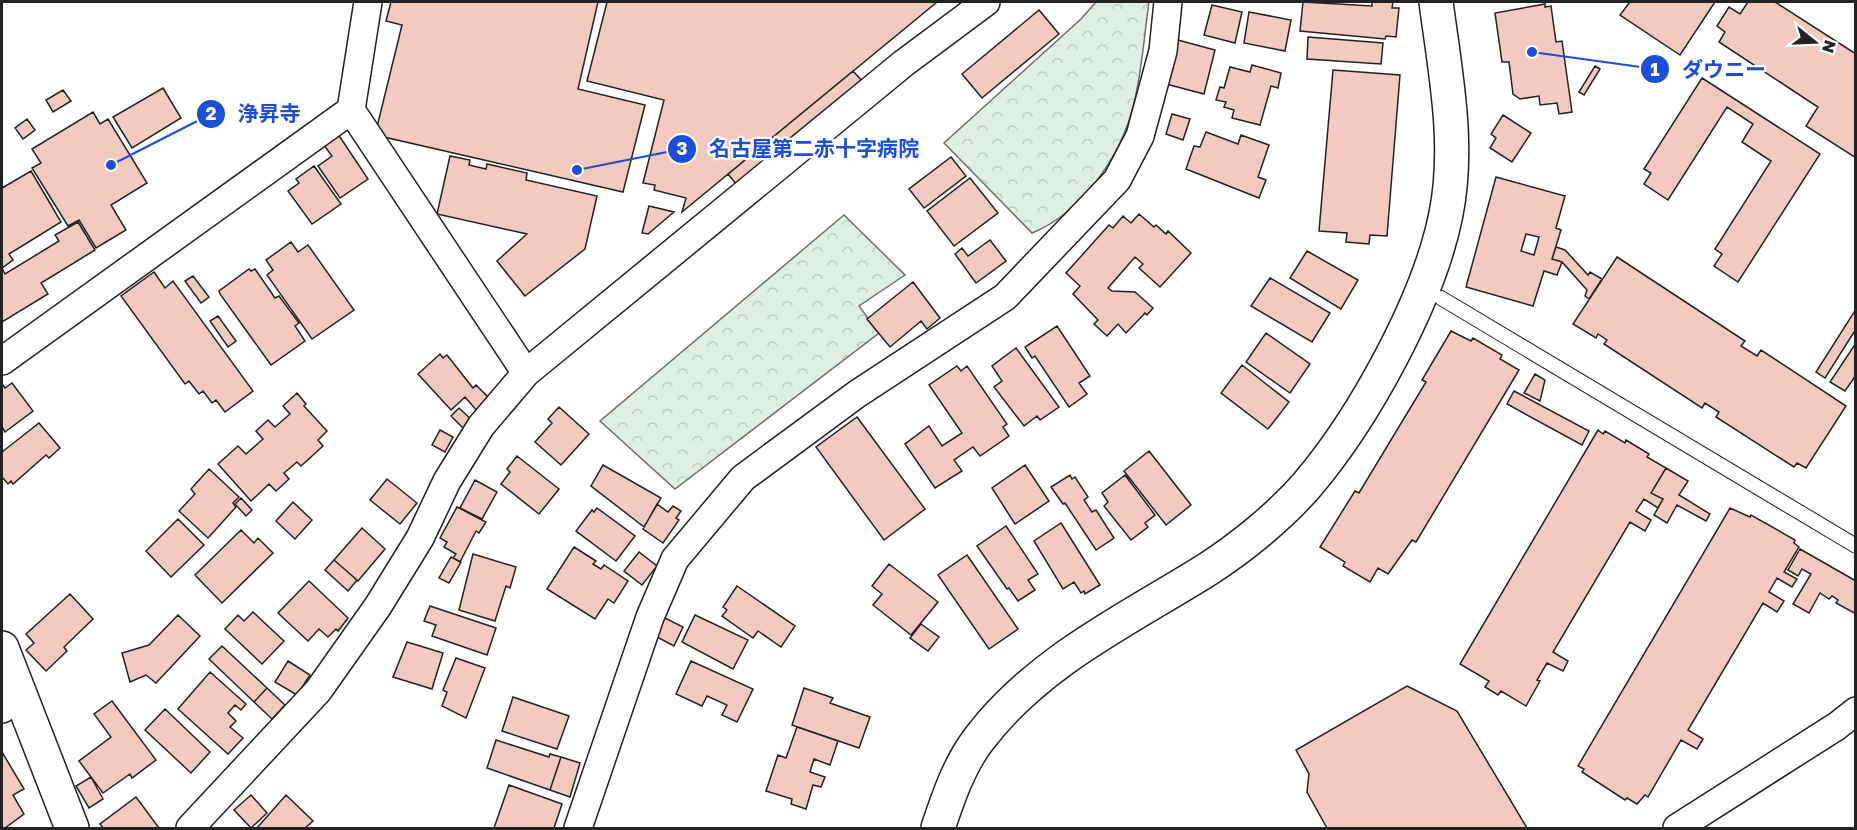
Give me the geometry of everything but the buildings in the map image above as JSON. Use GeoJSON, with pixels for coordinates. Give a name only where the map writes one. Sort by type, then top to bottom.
{"type":"FeatureCollection","features":[{"type":"Feature","properties":{"kind":"street"},"geometry":{"type":"LineString","coordinates":[[368,2],[351,110],[526,373]]}},
{"type":"Feature","properties":{"kind":"street"},"geometry":{"type":"LineString","coordinates":[[190,828],[318,691],[378,606],[420,538],[447,481],[481,426],[526,373],[904,63],[986,2]]}},
{"type":"Feature","properties":{"kind":"street"},"geometry":{"type":"LineString","coordinates":[[578,828],[650,617],[675,559],[743,478],[857,394],[1005,297],[1117,180],[1140,136],[1163,51],[1168,2]]}},
{"type":"Feature","properties":{"kind":"street"},"geometry":{"type":"LineString","coordinates":[[938,828],[954,782],[978,740],[1020,693],[1074,650],[1210,568],[1263,526],[1306,486],[1341,438],[1386,366],[1424,288],[1446,213],[1452,130],[1436,2]]}},
{"type":"Feature","properties":{"kind":"street"},"geometry":{"type":"LineString","coordinates":[[2,361],[351,110]]}},
{"type":"Feature","properties":{"kind":"street"},"geometry":{"type":"LineString","coordinates":[[2,648],[11,703],[72,828]]}},
{"type":"Feature","properties":{"kind":"street"},"geometry":{"type":"LineString","coordinates":[[1677,828],[1837,726],[1856,711]]}},
{"type":"Feature","properties":{"kind":"lane"},"geometry":{"type":"LineString","coordinates":[[1441,298],[1856,546]]}},
{"type":"Feature","properties":{"kind":"green space"},"geometry":{"type":"Polygon","coordinates":[[[1096,2],[1149,2],[1141,68],[1133,107],[1119,145],[1096,182],[1067,212],[1032,233],[944,143],[1081,19],[1096,2]]]}},
{"type":"Feature","properties":{"kind":"green space"},"geometry":{"type":"Polygon","coordinates":[[[844,215],[905,275],[859,306],[879,333],[675,489],[600,421],[844,215]]]}},
{"type":"Feature","properties":{"kind":"place","name":"ダウニー"},"geometry":{"type":"Point","coordinates":[1532,52]}},
{"type":"Feature","properties":{"kind":"place","name":"浄昇寺"},"geometry":{"type":"Point","coordinates":[111,165]}},
{"type":"Feature","properties":{"kind":"place","name":"名古屋第二赤十字病院"},"geometry":{"type":"Point","coordinates":[577,170]}}]}
